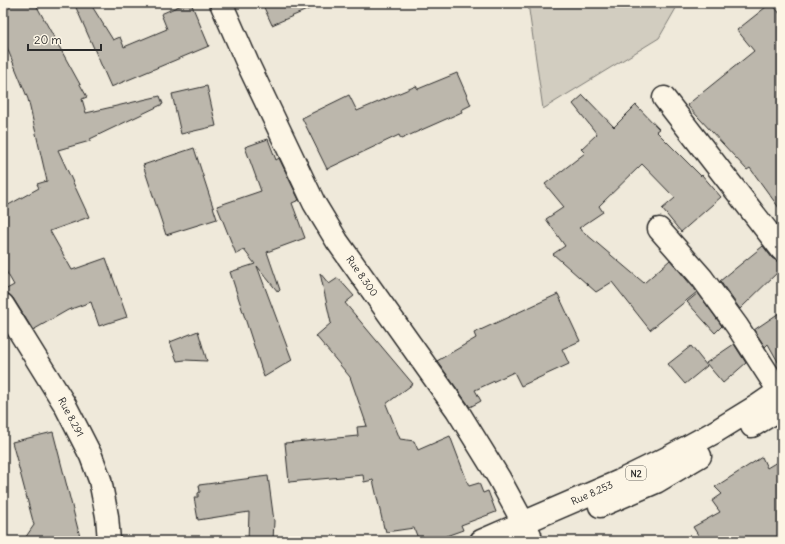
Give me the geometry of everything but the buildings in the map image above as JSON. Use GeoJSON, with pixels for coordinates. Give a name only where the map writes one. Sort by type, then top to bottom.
{"type":"FeatureCollection","features":[{"type":"Feature","properties":{"kind":"main road","name":"Rue 8.300"},"geometry":{"type":"LineString","coordinates":[[220,3],[314,203],[337,241],[457,410],[499,478],[523,533]]}},
{"type":"Feature","properties":{"kind":"main road"},"geometry":{"type":"LineString","coordinates":[[664,98],[782,250]]}},
{"type":"Feature","properties":{"kind":"main road"},"geometry":{"type":"LineString","coordinates":[[659,229],[702,278],[737,326],[781,396]]}},
{"type":"Feature","properties":{"kind":"main road","name":"Rue 8.291"},"geometry":{"type":"LineString","coordinates":[[3,306],[65,405],[91,456],[100,480],[107,516],[109,541]]}},
{"type":"Feature","properties":{"kind":"main road","name":"Rue 8.253"},"geometry":{"type":"LineString","coordinates":[[481,541],[523,533],[620,481],[667,458],[751,410],[781,396]]}},
{"type":"Feature","properties":{"kind":"shaded area"},"geometry":{"type":"Polygon","coordinates":[[[528,3],[679,3],[659,38],[543,109],[528,3]]]}}]}
